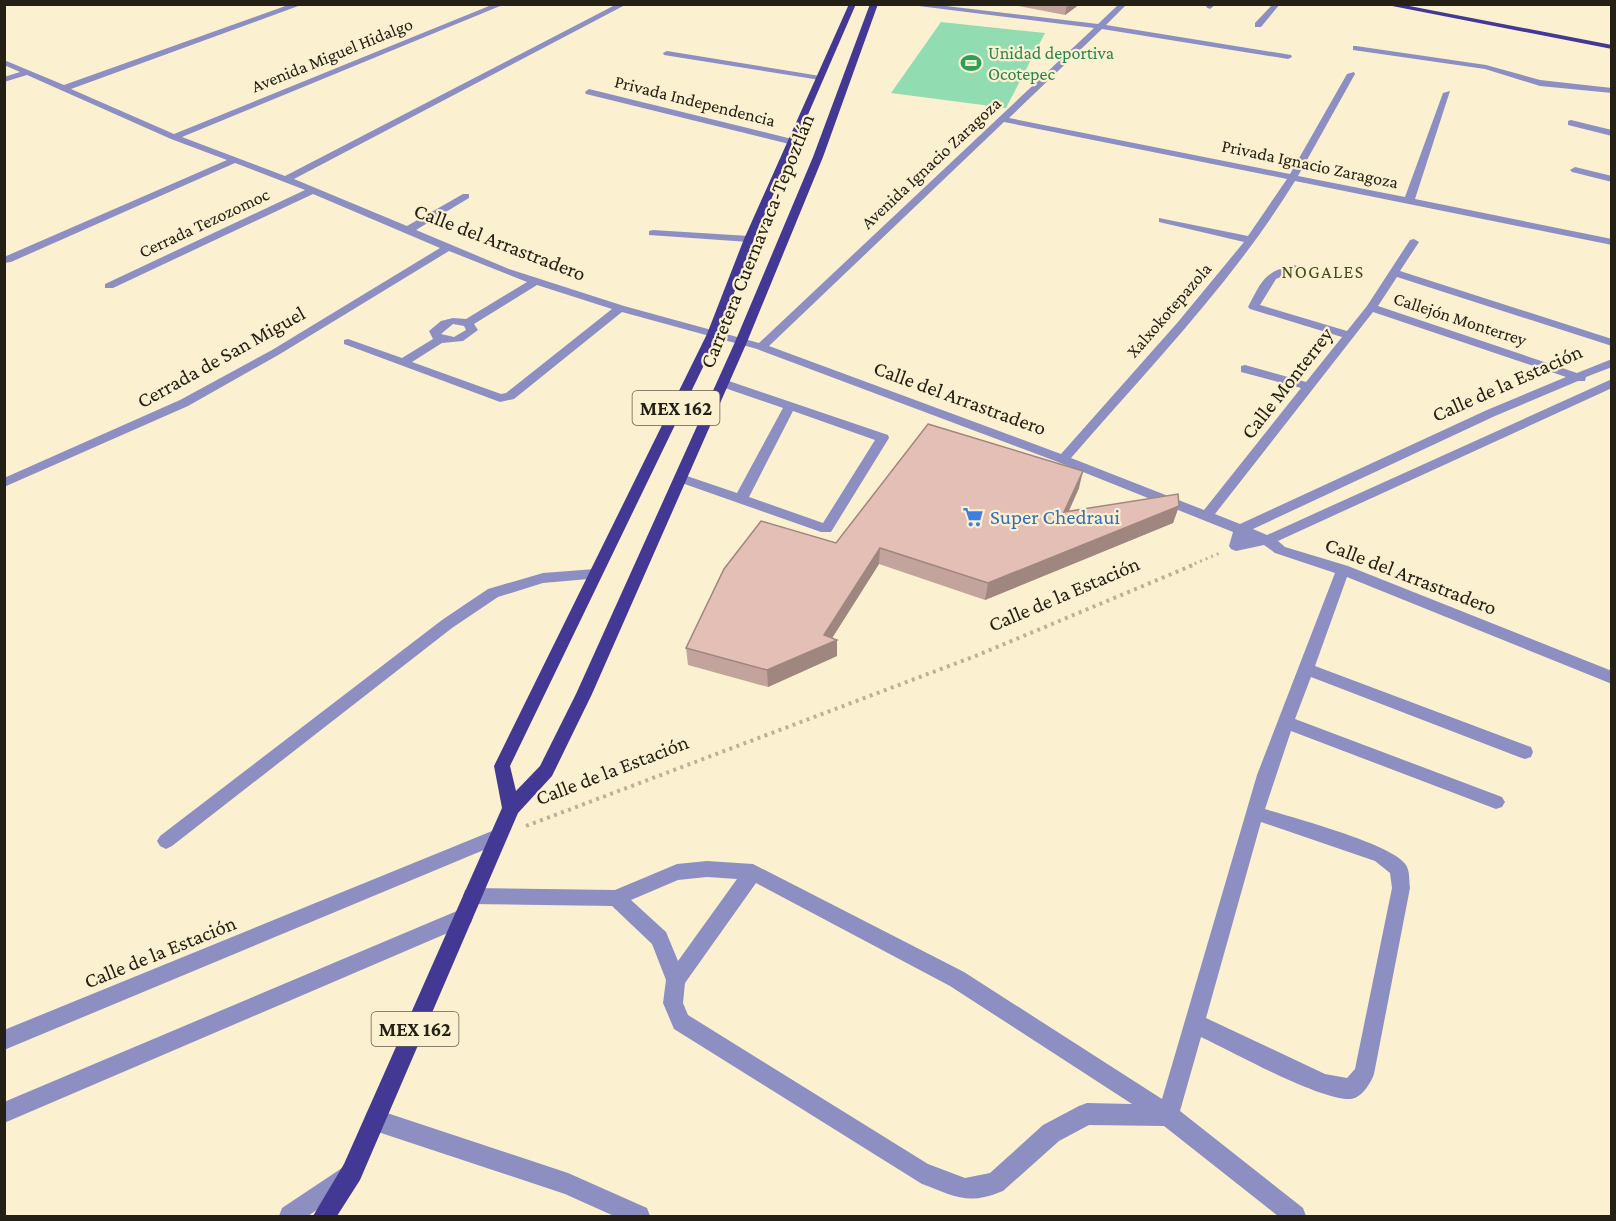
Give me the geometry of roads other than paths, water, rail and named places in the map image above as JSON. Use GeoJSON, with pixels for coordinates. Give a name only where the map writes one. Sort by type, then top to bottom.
{"type":"FeatureCollection","features":[{"type":"Feature","properties":{"kind":"main road","name":"Carretera Cuernavaca-Tepoztlán"},"geometry":{"type":"LineString","coordinates":[[511,808],[502,766],[713,334],[749,239],[794,142],[853,4]]}},
{"type":"Feature","properties":{"kind":"main road","name":"Carretera Cuernavaca-Tepoztlán"},"geometry":{"type":"LineString","coordinates":[[497,837],[511,808],[546,771],[584,694],[741,342],[818,157],[874,4]]}},
{"type":"Feature","properties":{"kind":"main road"},"geometry":{"type":"LineString","coordinates":[[1385,4],[1611,47]]}},
{"type":"Feature","properties":{"kind":"main road","name":"MEX 162"},"geometry":{"type":"LineString","coordinates":[[324,1216],[352,1172],[497,837]]}},
{"type":"Feature","properties":{"kind":"street","name":"Avenida Miguel Hidalgo"},"geometry":{"type":"LineString","coordinates":[[174,137],[502,4]]}},
{"type":"Feature","properties":{"kind":"street"},"geometry":{"type":"LineString","coordinates":[[286,178],[624,4]]}},
{"type":"Feature","properties":{"kind":"street"},"geometry":{"type":"LineString","coordinates":[[906,4],[1102,27],[1288,57]]}},
{"type":"Feature","properties":{"kind":"street","name":"Avenida Ignacio Zaragoza"},"geometry":{"type":"LineString","coordinates":[[761,347],[1124,4]]}},
{"type":"Feature","properties":{"kind":"street"},"geometry":{"type":"LineString","coordinates":[[1258,25],[1277,4]]}},
{"type":"Feature","properties":{"kind":"street"},"geometry":{"type":"LineString","coordinates":[[65,88],[297,5]]}},
{"type":"Feature","properties":{"kind":"street"},"geometry":{"type":"LineString","coordinates":[[1356,48],[1486,67],[1540,83],[1611,91]]}},
{"type":"Feature","properties":{"kind":"street"},"geometry":{"type":"LineString","coordinates":[[668,53],[820,78]]}},
{"type":"Feature","properties":{"kind":"street","name":"Calle del Arrastradero"},"geometry":{"type":"LineString","coordinates":[[4,62],[174,137],[286,178],[447,248],[620,308],[761,347],[1207,515],[1267,540],[1280,550],[1343,570],[1611,678]]}},
{"type":"Feature","properties":{"kind":"street"},"geometry":{"type":"LineString","coordinates":[[4,80],[29,72]]}},
{"type":"Feature","properties":{"kind":"street","name":"Xalxokotepazola"},"geometry":{"type":"LineString","coordinates":[[1063,459],[1191,313],[1251,240],[1292,177],[1351,74]]}},
{"type":"Feature","properties":{"kind":"street","name":"Privada Independencia"},"geometry":{"type":"LineString","coordinates":[[589,93],[794,142]]}},
{"type":"Feature","properties":{"kind":"street"},"geometry":{"type":"LineString","coordinates":[[1409,201],[1447,93]]}},
{"type":"Feature","properties":{"kind":"street","name":"Privada Ignacio Zaragoza"},"geometry":{"type":"LineString","coordinates":[[1001,119],[1611,242]]}},
{"type":"Feature","properties":{"kind":"street"},"geometry":{"type":"LineString","coordinates":[[1571,123],[1611,133]]}},
{"type":"Feature","properties":{"kind":"street"},"geometry":{"type":"LineString","coordinates":[[7,260],[235,160]]}},
{"type":"Feature","properties":{"kind":"street"},"geometry":{"type":"LineString","coordinates":[[1575,170],[1611,179]]}},
{"type":"Feature","properties":{"kind":"street","name":"Cerrada Tezozomoc"},"geometry":{"type":"LineString","coordinates":[[109,286],[313,190]]}},
{"type":"Feature","properties":{"kind":"street"},"geometry":{"type":"LineString","coordinates":[[408,230],[466,196]]}},
{"type":"Feature","properties":{"kind":"street"},"geometry":{"type":"LineString","coordinates":[[1163,220],[1251,240]]}},
{"type":"Feature","properties":{"kind":"street"},"geometry":{"type":"LineString","coordinates":[[653,233],[749,239]]}},
{"type":"Feature","properties":{"kind":"street","name":"Calle Monterrey"},"geometry":{"type":"LineString","coordinates":[[1207,515],[1371,308],[1414,242]]}},
{"type":"Feature","properties":{"kind":"street","name":"Cerrada de San Miguel"},"geometry":{"type":"LineString","coordinates":[[4,483],[184,403],[276,352],[447,248]]}},
{"type":"Feature","properties":{"kind":"street"},"geometry":{"type":"LineString","coordinates":[[1295,268],[1276,271],[1267,280],[1254,307],[1349,335]]}},
{"type":"Feature","properties":{"kind":"street"},"geometry":{"type":"LineString","coordinates":[[1395,273],[1611,343]]}},
{"type":"Feature","properties":{"kind":"street"},"geometry":{"type":"LineString","coordinates":[[402,363],[440,339],[454,340],[468,335],[472,330],[468,323],[536,280]]}},
{"type":"Feature","properties":{"kind":"street"},"geometry":{"type":"LineString","coordinates":[[348,342],[500,398],[510,396],[620,308]]}},
{"type":"Feature","properties":{"kind":"street","name":"Callejón Monterrey"},"geometry":{"type":"LineString","coordinates":[[1371,308],[1578,377],[1608,384]]}},
{"type":"Feature","properties":{"kind":"street","name":"Calle de la Estación"},"geometry":{"type":"LineString","coordinates":[[1608,384],[1267,540],[1236,546],[1241,529],[1491,413],[1611,362]]}},
{"type":"Feature","properties":{"kind":"street"},"geometry":{"type":"LineString","coordinates":[[1245,369],[1310,387]]}},
{"type":"Feature","properties":{"kind":"street"},"geometry":{"type":"LineString","coordinates":[[681,478],[825,529],[883,438],[723,383]]}},
{"type":"Feature","properties":{"kind":"street"},"geometry":{"type":"LineString","coordinates":[[741,499],[790,406]]}},
{"type":"Feature","properties":{"kind":"street"},"geometry":{"type":"LineString","coordinates":[[1168,1115],[1266,775],[1343,570]]}},
{"type":"Feature","properties":{"kind":"street"},"geometry":{"type":"LineString","coordinates":[[166,841],[447,624],[493,593],[543,578],[595,574]]}},
{"type":"Feature","properties":{"kind":"street"},"geometry":{"type":"LineString","coordinates":[[1305,669],[1525,752]]}},
{"type":"Feature","properties":{"kind":"street"},"geometry":{"type":"LineString","coordinates":[[1286,722],[1496,802]]}},
{"type":"Feature","properties":{"kind":"street"},"geometry":{"type":"LineString","coordinates":[[1196,1024],[1324,1084],[1351,1089],[1364,1074],[1401,888],[1399,869],[1381,855],[1255,813]]}},
{"type":"Feature","properties":{"kind":"street","name":"Calle de la Estación"},"geometry":{"type":"LineString","coordinates":[[4,1040],[497,837]]}},
{"type":"Feature","properties":{"kind":"street"},"geometry":{"type":"LineString","coordinates":[[472,896],[616,898],[677,872],[707,869],[753,872],[957,980],[1168,1115],[1295,1216]]}},
{"type":"Feature","properties":{"kind":"street"},"geometry":{"type":"LineString","coordinates":[[753,872],[676,980],[673,1003],[681,1022],[922,1173],[965,1189],[995,1183],[1051,1133],[1087,1114],[1168,1115]]}},
{"type":"Feature","properties":{"kind":"street"},"geometry":{"type":"LineString","coordinates":[[616,898],[659,938],[676,980]]}},
{"type":"Feature","properties":{"kind":"street"},"geometry":{"type":"LineString","coordinates":[[4,1113],[464,916]]}},
{"type":"Feature","properties":{"kind":"street"},"geometry":{"type":"LineString","coordinates":[[375,1120],[568,1184],[639,1216]]}},
{"type":"Feature","properties":{"kind":"street"},"geometry":{"type":"LineString","coordinates":[[290,1216],[352,1172]]}},
{"type":"Feature","properties":{"kind":"place","name":"Unidad deportiva Ocotepec"},"geometry":{"type":"Point","coordinates":[971,63]}},
{"type":"Feature","properties":{"kind":"place","name":"Super Chedraui"},"geometry":{"type":"Point","coordinates":[973,517]}},
{"type":"Feature","properties":{"kind":"district","name":"NOGALES"},"geometry":{"type":"Point","coordinates":[1323,272]}}]}
